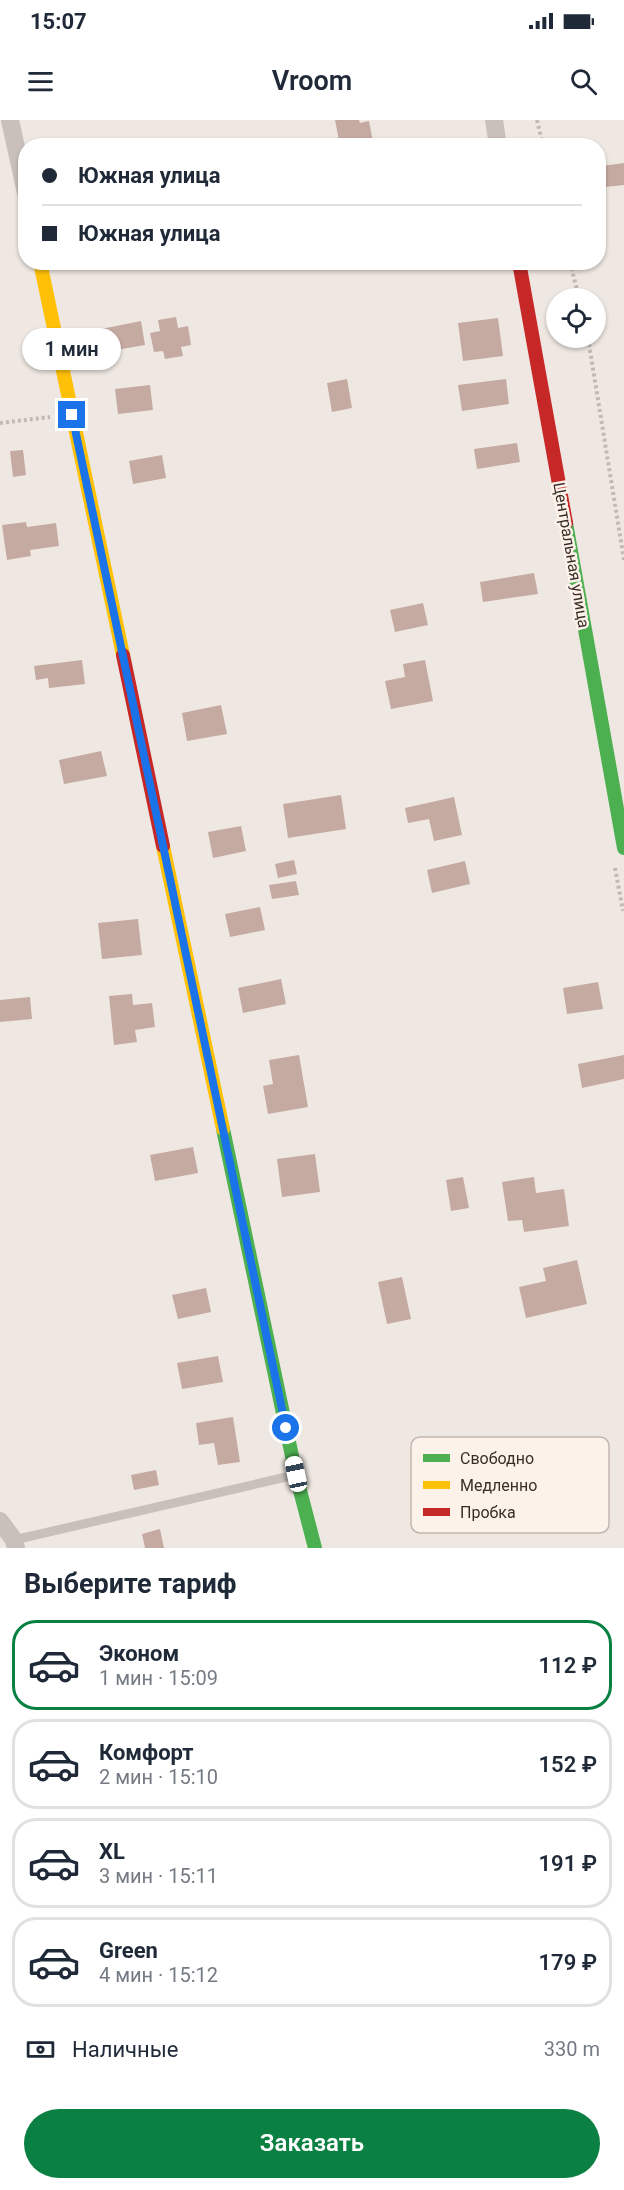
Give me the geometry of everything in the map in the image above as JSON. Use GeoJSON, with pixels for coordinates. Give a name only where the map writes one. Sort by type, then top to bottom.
{"type":"FeatureCollection","features":[{"type":"Feature","properties":{"kind":"street"},"geometry":{"type":"LineString","coordinates":[[10,120],[18,156]]}},
{"type":"Feature","properties":{"kind":"street"},"geometry":{"type":"LineString","coordinates":[[494,120],[497,138]]}},
{"type":"Feature","properties":{"kind":"street"},"geometry":{"type":"LineString","coordinates":[[42,270],[296,1474],[315,1548]]}},
{"type":"Feature","properties":{"kind":"street","name":"Центральная улица"},"geometry":{"type":"LineString","coordinates":[[520,270],[624,848]]}},
{"type":"Feature","properties":{"kind":"street"},"geometry":{"type":"LineString","coordinates":[[0,1521],[16,1544]]}},
{"type":"Feature","properties":{"kind":"lane"},"geometry":{"type":"LineString","coordinates":[[16,1544],[296,1474]]}},
{"type":"Feature","properties":{"kind":"path"},"geometry":{"type":"LineString","coordinates":[[537,120],[541,138]]}},
{"type":"Feature","properties":{"kind":"path"},"geometry":{"type":"LineString","coordinates":[[572,270],[576,288]]}},
{"type":"Feature","properties":{"kind":"path"},"geometry":{"type":"LineString","coordinates":[[590,348],[624,560]]}},
{"type":"Feature","properties":{"kind":"path"},"geometry":{"type":"LineString","coordinates":[[0,423],[72,415]]}},
{"type":"Feature","properties":{"kind":"path"},"geometry":{"type":"LineString","coordinates":[[614,860],[623,911]]}},
{"type":"Feature","properties":{"kind":"building"},"geometry":{"type":"Polygon","coordinates":[[[335,120],[359,120],[360,123],[369,121],[372,138],[338,138],[335,120]]]}},
{"type":"Feature","properties":{"kind":"building"},"geometry":{"type":"Polygon","coordinates":[[[624,163],[624,185],[606,187],[606,165],[624,163]]]}},
{"type":"Feature","properties":{"kind":"building"},"geometry":{"type":"Polygon","coordinates":[[[176,317],[178,328],[188,326],[191,345],[181,347],[183,356],[165,359],[163,351],[154,352],[150,333],[160,331],[158,320],[176,317]]]}},
{"type":"Feature","properties":{"kind":"building"},"geometry":{"type":"Polygon","coordinates":[[[498,318],[503,356],[463,361],[458,323],[498,318]]]}},
{"type":"Feature","properties":{"kind":"building"},"geometry":{"type":"Polygon","coordinates":[[[141,321],[145,345],[105,352],[101,329],[141,321]]]}},
{"type":"Feature","properties":{"kind":"building"},"geometry":{"type":"Polygon","coordinates":[[[347,379],[352,408],[332,412],[327,383],[347,379]]]}},
{"type":"Feature","properties":{"kind":"building"},"geometry":{"type":"Polygon","coordinates":[[[506,379],[509,404],[462,411],[458,385],[506,379]]]}},
{"type":"Feature","properties":{"kind":"building"},"geometry":{"type":"Polygon","coordinates":[[[150,385],[153,410],[118,414],[115,389],[150,385]]]}},
{"type":"Feature","properties":{"kind":"building"},"geometry":{"type":"Polygon","coordinates":[[[517,443],[520,462],[477,469],[474,449],[517,443]]]}},
{"type":"Feature","properties":{"kind":"building"},"geometry":{"type":"Polygon","coordinates":[[[23,450],[26,475],[13,477],[10,451],[23,450]]]}},
{"type":"Feature","properties":{"kind":"building"},"geometry":{"type":"Polygon","coordinates":[[[162,455],[166,478],[133,484],[129,461],[162,455]]]}},
{"type":"Feature","properties":{"kind":"building"},"geometry":{"type":"Polygon","coordinates":[[[26,522],[27,527],[56,523],[59,546],[30,550],[31,556],[7,560],[2,525],[26,522]]]}},
{"type":"Feature","properties":{"kind":"building"},"geometry":{"type":"Polygon","coordinates":[[[534,573],[538,594],[483,602],[480,582],[534,573]]]}},
{"type":"Feature","properties":{"kind":"building"},"geometry":{"type":"Polygon","coordinates":[[[423,603],[428,625],[395,632],[390,610],[423,603]]]}},
{"type":"Feature","properties":{"kind":"building"},"geometry":{"type":"Polygon","coordinates":[[[82,660],[85,684],[49,688],[48,678],[36,680],[34,666],[82,660]]]}},
{"type":"Feature","properties":{"kind":"building"},"geometry":{"type":"Polygon","coordinates":[[[425,660],[433,701],[391,709],[385,681],[405,677],[403,664],[425,660]]]}},
{"type":"Feature","properties":{"kind":"building"},"geometry":{"type":"Polygon","coordinates":[[[221,705],[227,734],[187,741],[182,713],[221,705]]]}},
{"type":"Feature","properties":{"kind":"building"},"geometry":{"type":"Polygon","coordinates":[[[101,751],[107,776],[64,784],[59,760],[101,751]]]}},
{"type":"Feature","properties":{"kind":"building"},"geometry":{"type":"Polygon","coordinates":[[[341,795],[346,829],[288,838],[283,804],[341,795]]]}},
{"type":"Feature","properties":{"kind":"building"},"geometry":{"type":"Polygon","coordinates":[[[454,797],[462,835],[434,841],[429,819],[408,823],[405,808],[454,797]]]}},
{"type":"Feature","properties":{"kind":"building"},"geometry":{"type":"Polygon","coordinates":[[[241,826],[246,851],[213,858],[208,832],[241,826]]]}},
{"type":"Feature","properties":{"kind":"building"},"geometry":{"type":"Polygon","coordinates":[[[294,860],[297,874],[278,878],[275,864],[294,860]]]}},
{"type":"Feature","properties":{"kind":"building"},"geometry":{"type":"Polygon","coordinates":[[[465,861],[470,884],[432,893],[427,870],[465,861]]]}},
{"type":"Feature","properties":{"kind":"building"},"geometry":{"type":"Polygon","coordinates":[[[296,881],[299,895],[272,899],[269,885],[296,881]]]}},
{"type":"Feature","properties":{"kind":"building"},"geometry":{"type":"Polygon","coordinates":[[[260,907],[265,930],[230,937],[225,914],[260,907]]]}},
{"type":"Feature","properties":{"kind":"building"},"geometry":{"type":"Polygon","coordinates":[[[138,919],[142,955],[102,959],[98,923],[138,919]]]}},
{"type":"Feature","properties":{"kind":"building"},"geometry":{"type":"Polygon","coordinates":[[[281,979],[286,1004],[243,1013],[238,988],[281,979]]]}},
{"type":"Feature","properties":{"kind":"building"},"geometry":{"type":"Polygon","coordinates":[[[598,982],[603,1009],[567,1014],[563,988],[598,982]]]}},
{"type":"Feature","properties":{"kind":"building"},"geometry":{"type":"Polygon","coordinates":[[[132,994],[133,1005],[152,1003],[155,1027],[135,1030],[137,1042],[114,1045],[109,996],[132,994]]]}},
{"type":"Feature","properties":{"kind":"building"},"geometry":{"type":"Polygon","coordinates":[[[30,997],[32,1019],[0,1022],[0,1000],[30,997]]]}},
{"type":"Feature","properties":{"kind":"building"},"geometry":{"type":"Polygon","coordinates":[[[299,1055],[308,1107],[268,1114],[263,1086],[273,1084],[269,1060],[299,1055]]]}},
{"type":"Feature","properties":{"kind":"building"},"geometry":{"type":"Polygon","coordinates":[[[624,1055],[624,1079],[582,1088],[578,1064],[624,1055]]]}},
{"type":"Feature","properties":{"kind":"building"},"geometry":{"type":"Polygon","coordinates":[[[193,1147],[198,1173],[155,1181],[150,1155],[193,1147]]]}},
{"type":"Feature","properties":{"kind":"building"},"geometry":{"type":"Polygon","coordinates":[[[315,1154],[320,1192],[282,1197],[277,1159],[315,1154]]]}},
{"type":"Feature","properties":{"kind":"building"},"geometry":{"type":"Polygon","coordinates":[[[463,1177],[469,1208],[451,1211],[446,1180],[463,1177]]]}},
{"type":"Feature","properties":{"kind":"building"},"geometry":{"type":"Polygon","coordinates":[[[534,1177],[536,1193],[564,1189],[569,1226],[524,1232],[522,1220],[508,1221],[502,1182],[534,1177]]]}},
{"type":"Feature","properties":{"kind":"building"},"geometry":{"type":"Polygon","coordinates":[[[577,1260],[587,1304],[526,1318],[519,1287],[546,1281],[543,1268],[577,1260]]]}},
{"type":"Feature","properties":{"kind":"building"},"geometry":{"type":"Polygon","coordinates":[[[402,1277],[411,1319],[387,1324],[378,1282],[402,1277]]]}},
{"type":"Feature","properties":{"kind":"building"},"geometry":{"type":"Polygon","coordinates":[[[206,1288],[211,1312],[178,1319],[172,1295],[206,1288]]]}},
{"type":"Feature","properties":{"kind":"building"},"geometry":{"type":"Polygon","coordinates":[[[218,1356],[223,1382],[182,1389],[177,1363],[218,1356]]]}},
{"type":"Feature","properties":{"kind":"building"},"geometry":{"type":"Polygon","coordinates":[[[233,1417],[240,1462],[218,1465],[214,1443],[199,1445],[196,1423],[233,1417]]]}},
{"type":"Feature","properties":{"kind":"building"},"geometry":{"type":"Polygon","coordinates":[[[156,1470],[159,1485],[134,1490],[131,1475],[156,1470]]]}},
{"type":"Feature","properties":{"kind":"building"},"geometry":{"type":"Polygon","coordinates":[[[160,1529],[164,1548],[145,1548],[142,1534],[160,1529]]]}},
{"type":"Feature","properties":{"kind":"traffic: fast"},"geometry":{"type":"LineString","coordinates":[[566,523],[624,848]]}},
{"type":"Feature","properties":{"kind":"traffic: fast"},"geometry":{"type":"LineString","coordinates":[[223,1129],[296,1475],[315,1548]]}},
{"type":"Feature","properties":{"kind":"traffic: slow"},"geometry":{"type":"LineString","coordinates":[[42,270],[123,655]]}},
{"type":"Feature","properties":{"kind":"traffic: slow"},"geometry":{"type":"LineString","coordinates":[[163,846],[223,1129]]}},
{"type":"Feature","properties":{"kind":"traffic: jam"},"geometry":{"type":"LineString","coordinates":[[520,270],[566,523]]}},
{"type":"Feature","properties":{"kind":"traffic: jam"},"geometry":{"type":"LineString","coordinates":[[123,655],[163,846]]}},
{"type":"Feature","properties":{"kind":"route"},"geometry":{"type":"LineString","coordinates":[[72,415],[286,1428]]}}]}
